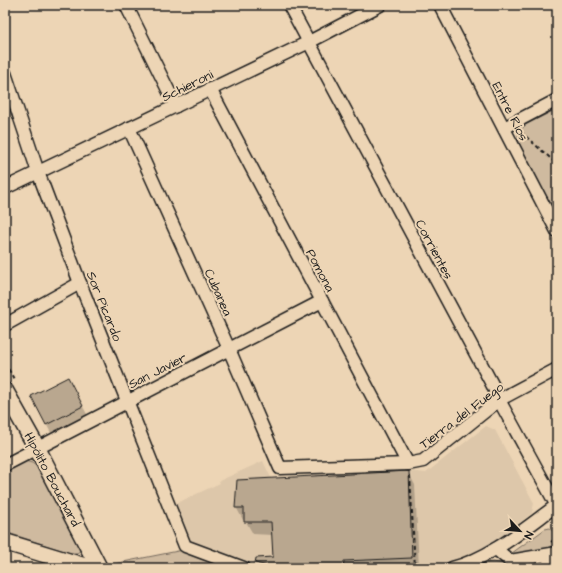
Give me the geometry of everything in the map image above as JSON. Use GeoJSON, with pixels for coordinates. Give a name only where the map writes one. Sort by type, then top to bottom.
{"type":"FeatureCollection","features":[{"type":"Feature","properties":{"kind":"main road","name":"Hipólito Bouchard"},"geometry":{"type":"LineString","coordinates":[[5,391],[105,567]]}},
{"type":"Feature","properties":{"kind":"main road"},"geometry":{"type":"LineString","coordinates":[[5,542],[90,568]]}},
{"type":"Feature","properties":{"kind":"main road"},"geometry":{"type":"LineString","coordinates":[[548,568],[557,562]]}},
{"type":"Feature","properties":{"kind":"street"},"geometry":{"type":"LineString","coordinates":[[126,5],[176,106]]}},
{"type":"Feature","properties":{"kind":"street","name":"Corrientes"},"geometry":{"type":"LineString","coordinates":[[290,5],[493,386],[499,400],[557,506]]}},
{"type":"Feature","properties":{"kind":"street","name":"Schieroni"},"geometry":{"type":"LineString","coordinates":[[5,188],[309,42],[380,5]]}},
{"type":"Feature","properties":{"kind":"street","name":"Entre Ríos"},"geometry":{"type":"LineString","coordinates":[[440,5],[557,231]]}},
{"type":"Feature","properties":{"kind":"street","name":"Sor Picardo"},"geometry":{"type":"LineString","coordinates":[[5,73],[38,172],[80,283],[185,546],[244,568]]}},
{"type":"Feature","properties":{"kind":"street","name":"Pomona"},"geometry":{"type":"LineString","coordinates":[[210,90],[410,464]]}},
{"type":"Feature","properties":{"kind":"street"},"geometry":{"type":"LineString","coordinates":[[504,128],[557,100]]}},
{"type":"Feature","properties":{"kind":"street","name":"Cubanea"},"geometry":{"type":"LineString","coordinates":[[129,128],[229,349],[280,468]]}},
{"type":"Feature","properties":{"kind":"street"},"geometry":{"type":"LineString","coordinates":[[5,325],[80,283]]}},
{"type":"Feature","properties":{"kind":"street","name":"San Javier"},"geometry":{"type":"LineString","coordinates":[[5,465],[128,400],[322,301]]}},
{"type":"Feature","properties":{"kind":"street","name":"Tierra del Fuego"},"geometry":{"type":"LineString","coordinates":[[280,468],[410,464],[423,461],[499,400],[557,369]]}},
{"type":"Feature","properties":{"kind":"street"},"geometry":{"type":"LineString","coordinates":[[452,568],[466,564],[496,549],[557,506]]}},
{"type":"Feature","properties":{"kind":"street"},"geometry":{"type":"LineString","coordinates":[[496,549],[510,561],[557,553]]}},
{"type":"Feature","properties":{"kind":"path"},"geometry":{"type":"LineString","coordinates":[[504,128],[523,134],[557,164]]}},
{"type":"Feature","properties":{"kind":"path"},"geometry":{"type":"LineString","coordinates":[[410,464],[415,568]]}},
{"type":"Feature","properties":{"kind":"path"},"geometry":{"type":"LineString","coordinates":[[105,567],[118,568]]}},
{"type":"Feature","properties":{"kind":"shaded area"},"geometry":{"type":"Polygon","coordinates":[[[557,109],[557,217],[519,143],[518,133],[525,125],[557,109]]]}},
{"type":"Feature","properties":{"kind":"shaded area"},"geometry":{"type":"Polygon","coordinates":[[[486,426],[495,430],[534,503],[532,513],[493,543],[463,559],[432,568],[278,568],[228,558],[191,546],[175,504],[220,483],[219,481],[263,461],[271,478],[409,471],[426,473],[486,426]]]}},
{"type":"Feature","properties":{"kind":"shaded area"},"geometry":{"type":"Polygon","coordinates":[[[25,461],[38,467],[80,545],[80,551],[77,553],[70,553],[5,532],[5,472],[25,461]]]}},
{"type":"Feature","properties":{"kind":"shaded area"},"geometry":{"type":"Polygon","coordinates":[[[550,528],[557,537],[557,547],[512,557],[512,553],[545,529],[550,528]]]}},
{"type":"Feature","properties":{"kind":"shaded area"},"geometry":{"type":"Polygon","coordinates":[[[183,550],[227,568],[113,568],[108,565],[183,550]]]}},
{"type":"Feature","properties":{"kind":"shaded area"},"geometry":{"type":"Polygon","coordinates":[[[543,560],[544,562],[534,568],[472,568],[485,563],[493,562],[511,565],[543,560]]]}},
{"type":"Feature","properties":{"kind":"building"},"geometry":{"type":"Polygon","coordinates":[[[68,377],[83,406],[46,425],[31,396],[68,377]]]}},
{"type":"Feature","properties":{"kind":"building"},"geometry":{"type":"Polygon","coordinates":[[[409,471],[412,558],[344,561],[343,568],[278,568],[255,563],[256,558],[273,557],[271,522],[244,522],[244,508],[235,508],[237,480],[409,471]]]}}]}
